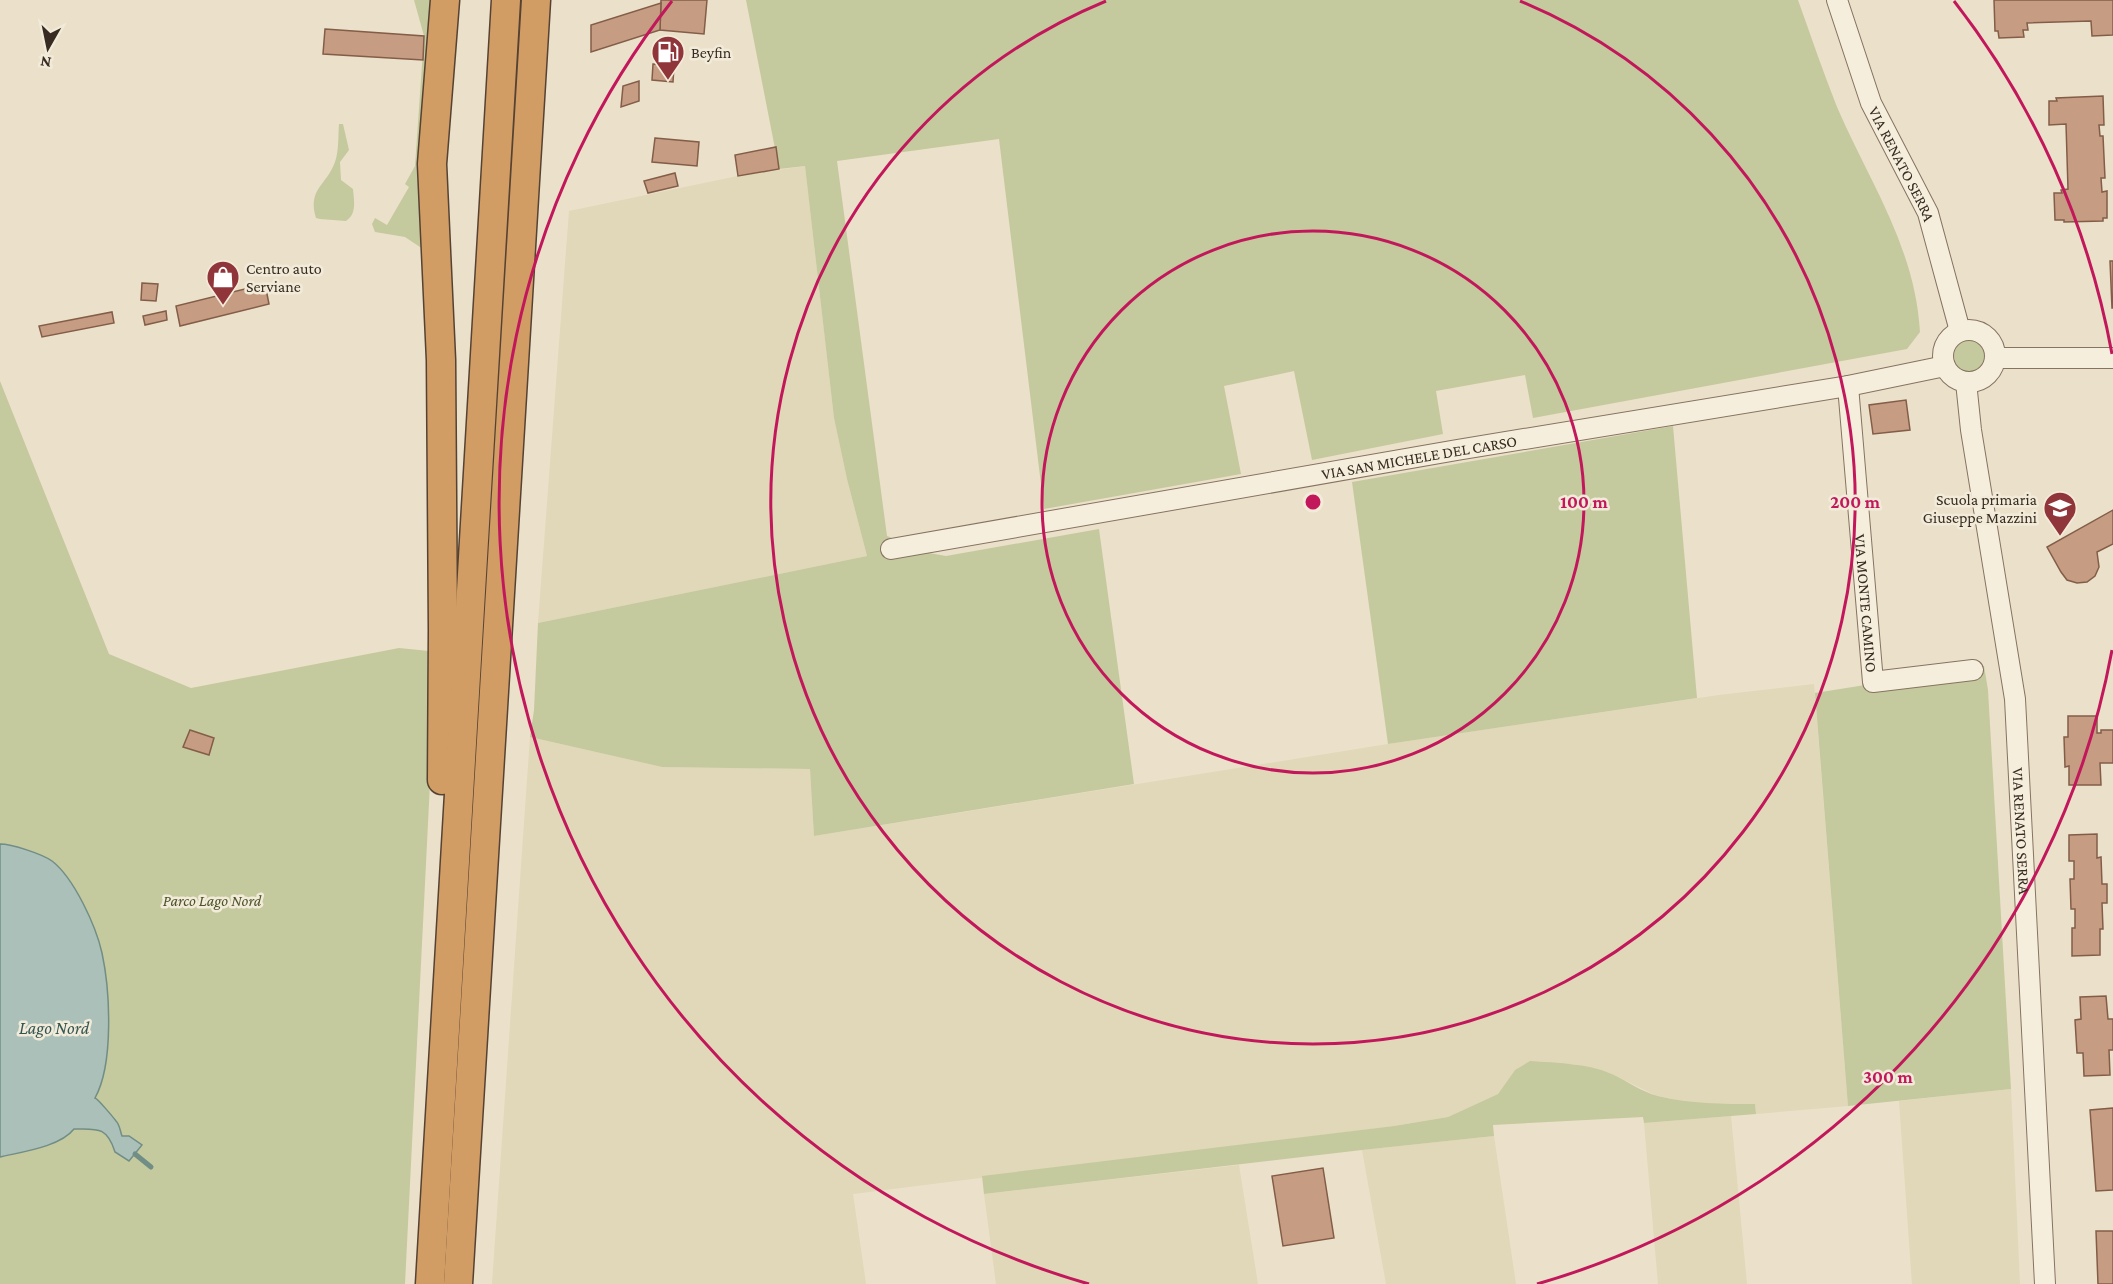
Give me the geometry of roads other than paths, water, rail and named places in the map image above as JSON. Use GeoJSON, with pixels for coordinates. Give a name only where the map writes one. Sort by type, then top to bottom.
{"type":"FeatureCollection","features":[{"type":"Feature","properties":{"kind":"highway"},"geometry":{"type":"LineString","coordinates":[[441,1107],[429,1085],[427,1074],[442,793],[441,360],[432,164],[445,0]]}},
{"type":"Feature","properties":{"kind":"highway"},"geometry":{"type":"LineString","coordinates":[[430,1284],[506,0]]}},
{"type":"Feature","properties":{"kind":"highway"},"geometry":{"type":"LineString","coordinates":[[458,1284],[536,0]]}},
{"type":"Feature","properties":{"kind":"street","name":"VIA RENATO SERRA"},"geometry":{"type":"LineString","coordinates":[[1837,0],[1870,103],[1928,213],[1960,331]]}},
{"type":"Feature","properties":{"kind":"street"},"geometry":{"type":"LineString","coordinates":[[1960,331],[1977,331],[1985,335],[1995,349],[1995,358],[1994,365],[1987,375],[1977,381],[1966,382],[1952,375],[1945,366],[1943,355],[1951,337],[1960,331]]}},
{"type":"Feature","properties":{"kind":"street"},"geometry":{"type":"LineString","coordinates":[[1995,358],[2113,358]]}},
{"type":"Feature","properties":{"kind":"street","name":"VIA SAN MICHELE DEL CARSO"},"geometry":{"type":"LineString","coordinates":[[891,549],[1445,452],[1848,386],[1945,366]]}},
{"type":"Feature","properties":{"kind":"street","name":"VIA RENATO SERRA"},"geometry":{"type":"LineString","coordinates":[[1966,382],[1971,430],[2015,699],[2045,1284]]}},
{"type":"Feature","properties":{"kind":"street","name":"VIA MONTE CAMINO"},"geometry":{"type":"LineString","coordinates":[[1848,386],[1873,682],[1973,670]]}},
{"type":"Feature","properties":{"kind":"water","name":"Lago Nord"},"geometry":{"type":"Polygon","coordinates":[[[0,844],[27,850],[52,861],[76,890],[95,930],[105,968],[109,1027],[105,1066],[95,1098],[117,1123],[122,1136],[129,1136],[142,1145],[129,1161],[115,1152],[105,1133],[95,1129],[74,1129],[68,1135],[50,1144],[0,1157],[0,844]]]}},
{"type":"Feature","properties":{"kind":"waterway"},"geometry":{"type":"LineString","coordinates":[[135,1154],[151,1167]]}},
{"type":"Feature","properties":{"kind":"place","name":"Beyfin"},"geometry":{"type":"Point","coordinates":[668,81]}},
{"type":"Feature","properties":{"kind":"place","name":"Centro auto Serviane"},"geometry":{"type":"Point","coordinates":[223,306]}},
{"type":"Feature","properties":{"kind":"place","name":"Scuola primaria Giuseppe Mazzini"},"geometry":{"type":"Point","coordinates":[2060,537]}},
{"type":"Feature","properties":{"kind":"park label","name":"Parco Lago Nord"},"geometry":{"type":"Point","coordinates":[212,900]}}]}
